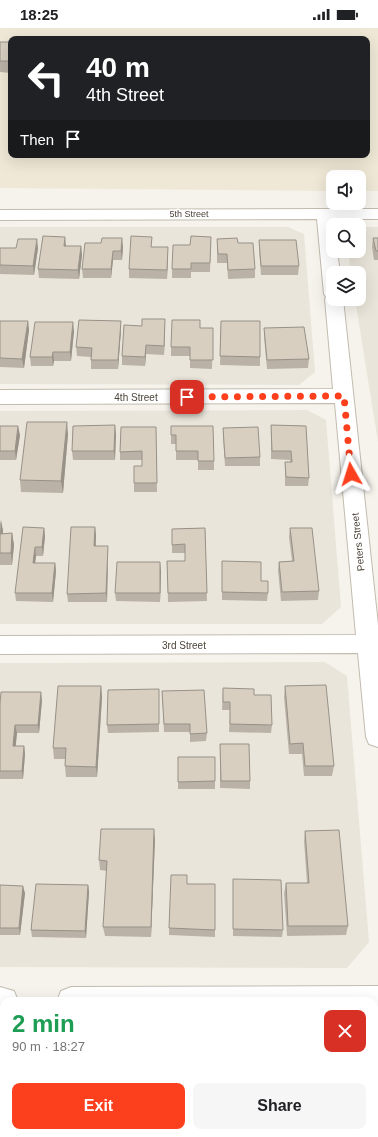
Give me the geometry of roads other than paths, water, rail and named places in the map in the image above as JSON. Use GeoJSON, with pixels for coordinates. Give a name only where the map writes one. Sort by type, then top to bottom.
{"type":"FeatureCollection","features":[{"type":"Feature","properties":{"kind":"street"},"geometry":{"type":"LineString","coordinates":[[325,214],[330,266]]}},
{"type":"Feature","properties":{"kind":"street","name":"5th Street"},"geometry":{"type":"LineString","coordinates":[[0,215],[378,214]]}},
{"type":"Feature","properties":{"kind":"street","name":"Peters Street"},"geometry":{"type":"LineString","coordinates":[[335,306],[378,737]]}},
{"type":"Feature","properties":{"kind":"street","name":"4th Street"},"geometry":{"type":"LineString","coordinates":[[0,397],[344,396]]}},
{"type":"Feature","properties":{"kind":"street","name":"3rd Street"},"geometry":{"type":"LineString","coordinates":[[0,645],[368,644]]}}]}
